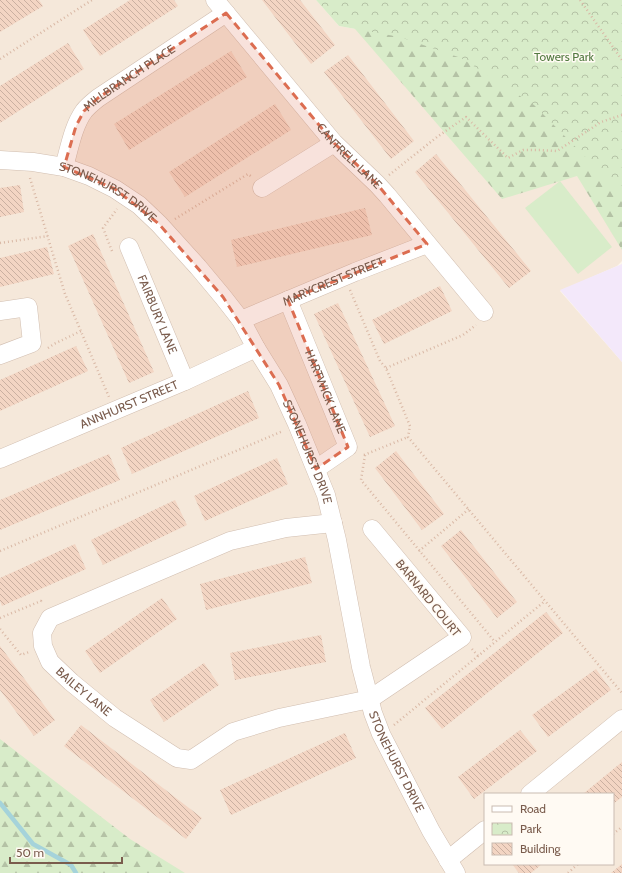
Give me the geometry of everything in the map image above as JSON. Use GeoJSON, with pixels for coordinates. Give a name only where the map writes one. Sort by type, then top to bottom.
{"type":"FeatureCollection","features":[{"type":"Feature","properties":{"kind":"street","name":"CANTRELL LANE"},"geometry":{"type":"LineString","coordinates":[[221,7],[334,143],[377,184],[438,256],[482,317]]}},
{"type":"Feature","properties":{"kind":"street","name":"MILLBRANCH PLACE"},"geometry":{"type":"LineString","coordinates":[[64,167],[76,126],[84,111],[98,98],[221,7]]}},
{"type":"Feature","properties":{"kind":"street"},"geometry":{"type":"LineString","coordinates":[[262,188],[334,143]]}},
{"type":"Feature","properties":{"kind":"street","name":"STONEHURST DRIVE"},"geometry":{"type":"LineString","coordinates":[[0,160],[33,162],[64,167],[89,176],[115,189],[139,205],[159,224],[198,267],[241,320],[279,385],[294,417],[326,495],[337,540],[361,667],[374,713],[382,734],[431,831],[452,867]]}},
{"type":"Feature","properties":{"kind":"street","name":"MARYCREST STREET"},"geometry":{"type":"LineString","coordinates":[[241,320],[355,272],[427,244]]}},
{"type":"Feature","properties":{"kind":"street","name":"FAIRBURY LANE"},"geometry":{"type":"LineString","coordinates":[[121,250],[185,381]]}},
{"type":"Feature","properties":{"kind":"street","name":"HARTWICK LANE"},"geometry":{"type":"LineString","coordinates":[[288,300],[348,447],[316,469]]}},
{"type":"Feature","properties":{"kind":"street"},"geometry":{"type":"LineString","coordinates":[[0,311],[28,307],[32,343],[0,355]]}},
{"type":"Feature","properties":{"kind":"street","name":"ANNHURST STREET"},"geometry":{"type":"LineString","coordinates":[[0,459],[185,381],[256,348]]}},
{"type":"Feature","properties":{"kind":"street","name":"BAILEY LANE"},"geometry":{"type":"LineString","coordinates":[[333,523],[286,528],[230,541],[126,585],[50,618],[42,633],[43,646],[50,662],[71,682],[115,718],[177,758],[191,760],[233,732],[279,718],[370,699]]}},
{"type":"Feature","properties":{"kind":"street","name":"BARNARD COURT"},"geometry":{"type":"LineString","coordinates":[[370,699],[462,637],[372,529]]}},
{"type":"Feature","properties":{"kind":"street"},"geometry":{"type":"LineString","coordinates":[[531,793],[622,719]]}},
{"type":"Feature","properties":{"kind":"street"},"geometry":{"type":"LineString","coordinates":[[452,867],[484,831]]}},
{"type":"Feature","properties":{"kind":"path"},"geometry":{"type":"LineString","coordinates":[[0,59],[92,0]]}},
{"type":"Feature","properties":{"kind":"path"},"geometry":{"type":"LineString","coordinates":[[580,0],[622,60]]}},
{"type":"Feature","properties":{"kind":"path"},"geometry":{"type":"LineString","coordinates":[[377,184],[466,117],[508,158],[523,150],[557,151],[600,122],[622,115]]}},
{"type":"Feature","properties":{"kind":"path"},"geometry":{"type":"LineString","coordinates":[[176,219],[248,174]]}},
{"type":"Feature","properties":{"kind":"path"},"geometry":{"type":"LineString","coordinates":[[30,178],[65,294],[110,401]]}},
{"type":"Feature","properties":{"kind":"path"},"geometry":{"type":"LineString","coordinates":[[117,209],[103,228],[121,250]]}},
{"type":"Feature","properties":{"kind":"path"},"geometry":{"type":"LineString","coordinates":[[0,243],[48,236]]}},
{"type":"Feature","properties":{"kind":"path"},"geometry":{"type":"LineString","coordinates":[[352,293],[380,361],[386,368],[410,426],[408,437]]}},
{"type":"Feature","properties":{"kind":"path"},"geometry":{"type":"LineString","coordinates":[[386,368],[463,335],[482,317]]}},
{"type":"Feature","properties":{"kind":"path"},"geometry":{"type":"LineString","coordinates":[[43,351],[81,331]]}},
{"type":"Feature","properties":{"kind":"path"},"geometry":{"type":"LineString","coordinates":[[0,551],[287,429]]}},
{"type":"Feature","properties":{"kind":"path"},"geometry":{"type":"LineString","coordinates":[[359,456],[365,455],[408,437]]}},
{"type":"Feature","properties":{"kind":"path"},"geometry":{"type":"LineString","coordinates":[[408,437],[622,693]]}},
{"type":"Feature","properties":{"kind":"path"},"geometry":{"type":"LineString","coordinates":[[365,455],[361,480],[495,642]]}},
{"type":"Feature","properties":{"kind":"path"},"geometry":{"type":"LineString","coordinates":[[419,551],[469,509]]}},
{"type":"Feature","properties":{"kind":"path"},"geometry":{"type":"LineString","coordinates":[[0,618],[41,601]]}},
{"type":"Feature","properties":{"kind":"path"},"geometry":{"type":"LineString","coordinates":[[394,725],[545,601]]}},
{"type":"Feature","properties":{"kind":"path"},"geometry":{"type":"LineString","coordinates":[[0,629],[21,654]]}},
{"type":"Feature","properties":{"kind":"path"},"geometry":{"type":"LineString","coordinates":[[614,833],[622,827]]}},
{"type":"Feature","properties":{"kind":"path"},"geometry":{"type":"LineString","coordinates":[[568,873],[577,865]]}},
{"type":"Feature","properties":{"kind":"highlighted area"},"geometry":{"type":"Polygon","coordinates":[[[226,13],[334,143],[377,184],[427,244],[288,300],[348,447],[316,469],[279,385],[223,297],[159,224],[115,189],[64,167],[76,126],[84,111],[98,98],[226,13]]]}},
{"type":"Feature","properties":{"kind":"shaded area"},"geometry":{"type":"Polygon","coordinates":[[[0,0],[316,0],[339,26],[400,37],[622,194],[622,261],[617,266],[560,291],[622,362],[622,873],[50,873],[0,824],[0,0]]]}},
{"type":"Feature","properties":{"kind":"shaded area"},"geometry":{"type":"Polygon","coordinates":[[[622,264],[622,362],[560,290],[622,264]]]}},
{"type":"Feature","properties":{"kind":"green space","name":"Towers Park"},"geometry":{"type":"Polygon","coordinates":[[[316,0],[622,0],[622,194],[534,105],[461,58],[400,37],[339,26],[316,0]]]}},
{"type":"Feature","properties":{"kind":"green space"},"geometry":{"type":"Polygon","coordinates":[[[330,0],[622,0],[622,250],[577,176],[502,199],[330,0]]]}},
{"type":"Feature","properties":{"kind":"green space"},"geometry":{"type":"Polygon","coordinates":[[[560,181],[612,247],[578,274],[525,208],[560,181]]]}},
{"type":"Feature","properties":{"kind":"green space"},"geometry":{"type":"Polygon","coordinates":[[[0,739],[130,839],[185,873],[0,873],[0,739]]]}},
{"type":"Feature","properties":{"kind":"building"},"geometry":{"type":"Polygon","coordinates":[[[0,0],[39,0],[43,6],[0,32],[0,0]]]}},
{"type":"Feature","properties":{"kind":"building"},"geometry":{"type":"Polygon","coordinates":[[[130,0],[174,0],[178,6],[100,56],[83,30],[130,0]]]}},
{"type":"Feature","properties":{"kind":"building"},"geometry":{"type":"Polygon","coordinates":[[[262,0],[300,0],[335,45],[311,64],[262,0]]]}},
{"type":"Feature","properties":{"kind":"building"},"geometry":{"type":"Polygon","coordinates":[[[68,43],[84,69],[0,123],[0,86],[68,43]]]}},
{"type":"Feature","properties":{"kind":"building"},"geometry":{"type":"Polygon","coordinates":[[[231,51],[247,77],[129,150],[114,124],[231,51]]]}},
{"type":"Feature","properties":{"kind":"building"},"geometry":{"type":"Polygon","coordinates":[[[348,55],[414,141],[391,159],[324,72],[348,55]]]}},
{"type":"Feature","properties":{"kind":"building"},"geometry":{"type":"Polygon","coordinates":[[[275,104],[291,130],[185,197],[169,172],[275,104]]]}},
{"type":"Feature","properties":{"kind":"building"},"geometry":{"type":"Polygon","coordinates":[[[436,154],[531,271],[509,288],[415,172],[436,154]]]}},
{"type":"Feature","properties":{"kind":"building"},"geometry":{"type":"Polygon","coordinates":[[[20,185],[24,212],[0,217],[0,188],[20,185]]]}},
{"type":"Feature","properties":{"kind":"building"},"geometry":{"type":"Polygon","coordinates":[[[365,208],[372,235],[237,267],[231,240],[365,208]]]}},
{"type":"Feature","properties":{"kind":"building"},"geometry":{"type":"Polygon","coordinates":[[[93,234],[154,372],[129,383],[68,246],[93,234]]]}},
{"type":"Feature","properties":{"kind":"building"},"geometry":{"type":"Polygon","coordinates":[[[47,247],[54,274],[0,287],[0,258],[47,247]]]}},
{"type":"Feature","properties":{"kind":"building"},"geometry":{"type":"Polygon","coordinates":[[[440,286],[452,311],[384,344],[372,320],[440,286]]]}},
{"type":"Feature","properties":{"kind":"building"},"geometry":{"type":"Polygon","coordinates":[[[338,303],[395,426],[370,437],[314,314],[338,303]]]}},
{"type":"Feature","properties":{"kind":"building"},"geometry":{"type":"Polygon","coordinates":[[[76,346],[88,371],[0,411],[0,380],[76,346]]]}},
{"type":"Feature","properties":{"kind":"building"},"geometry":{"type":"Polygon","coordinates":[[[248,391],[259,418],[132,474],[121,448],[248,391]]]}},
{"type":"Feature","properties":{"kind":"building"},"geometry":{"type":"Polygon","coordinates":[[[396,451],[444,514],[422,530],[375,468],[396,451]]]}},
{"type":"Feature","properties":{"kind":"building"},"geometry":{"type":"Polygon","coordinates":[[[109,454],[120,480],[0,530],[0,500],[109,454]]]}},
{"type":"Feature","properties":{"kind":"building"},"geometry":{"type":"Polygon","coordinates":[[[277,458],[288,484],[205,521],[194,496],[277,458]]]}},
{"type":"Feature","properties":{"kind":"building"},"geometry":{"type":"Polygon","coordinates":[[[175,500],[187,525],[103,565],[91,540],[175,500]]]}},
{"type":"Feature","properties":{"kind":"building"},"geometry":{"type":"Polygon","coordinates":[[[461,530],[517,602],[497,618],[441,546],[461,530]]]}},
{"type":"Feature","properties":{"kind":"building"},"geometry":{"type":"Polygon","coordinates":[[[75,544],[86,569],[2,606],[0,601],[0,578],[75,544]]]}},
{"type":"Feature","properties":{"kind":"building"},"geometry":{"type":"Polygon","coordinates":[[[305,557],[312,583],[206,610],[200,584],[305,557]]]}},
{"type":"Feature","properties":{"kind":"building"},"geometry":{"type":"Polygon","coordinates":[[[162,598],[177,619],[100,673],[85,651],[162,598]]]}},
{"type":"Feature","properties":{"kind":"building"},"geometry":{"type":"Polygon","coordinates":[[[546,612],[563,633],[442,729],[425,708],[546,612]]]}},
{"type":"Feature","properties":{"kind":"building"},"geometry":{"type":"Polygon","coordinates":[[[321,635],[326,662],[235,680],[230,653],[321,635]]]}},
{"type":"Feature","properties":{"kind":"building"},"geometry":{"type":"Polygon","coordinates":[[[0,646],[55,720],[34,736],[0,690],[0,646]]]}},
{"type":"Feature","properties":{"kind":"building"},"geometry":{"type":"Polygon","coordinates":[[[204,663],[219,685],[164,722],[150,700],[204,663]]]}},
{"type":"Feature","properties":{"kind":"building"},"geometry":{"type":"Polygon","coordinates":[[[596,669],[611,690],[548,737],[532,715],[596,669]]]}},
{"type":"Feature","properties":{"kind":"building"},"geometry":{"type":"Polygon","coordinates":[[[81,725],[202,818],[186,839],[64,746],[81,725]]]}},
{"type":"Feature","properties":{"kind":"building"},"geometry":{"type":"Polygon","coordinates":[[[520,730],[537,751],[474,799],[458,777],[520,730]]]}},
{"type":"Feature","properties":{"kind":"building"},"geometry":{"type":"Polygon","coordinates":[[[345,733],[356,758],[231,815],[220,790],[345,733]]]}},
{"type":"Feature","properties":{"kind":"building"},"geometry":{"type":"Polygon","coordinates":[[[622,762],[622,797],[614,803],[614,793],[584,793],[622,762]]]}},
{"type":"Feature","properties":{"kind":"building"},"geometry":{"type":"Polygon","coordinates":[[[622,864],[622,873],[611,873],[622,864]]]}},
{"type":"Feature","properties":{"kind":"building"},"geometry":{"type":"Polygon","coordinates":[[[513,865],[541,865],[531,873],[519,873],[513,865]]]}},
{"type":"Feature","properties":{"kind":"waterway"},"geometry":{"type":"LineString","coordinates":[[0,803],[33,844],[71,865],[76,873]]}}]}
